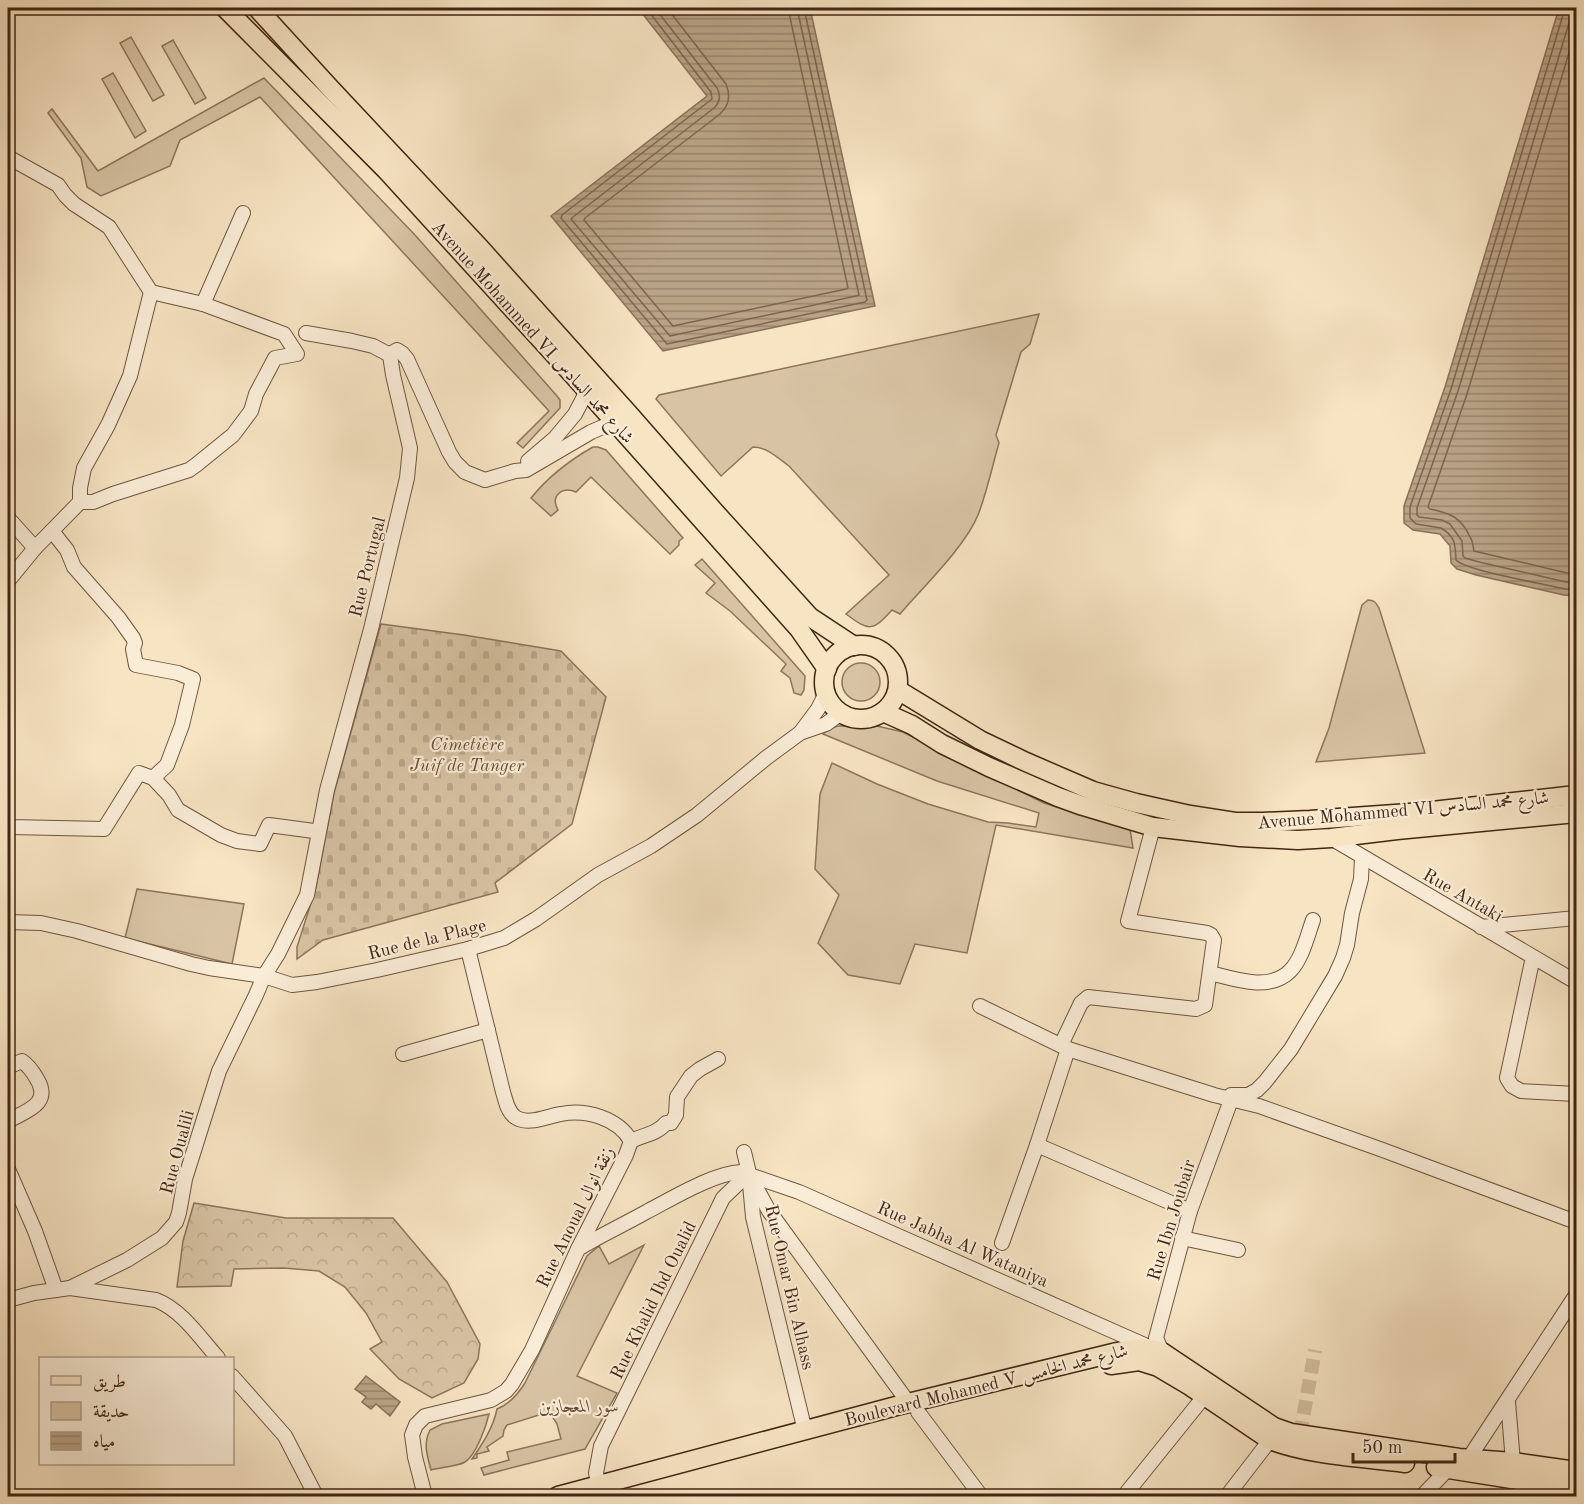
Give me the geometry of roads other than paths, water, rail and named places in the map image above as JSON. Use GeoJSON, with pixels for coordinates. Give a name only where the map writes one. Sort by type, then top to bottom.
{"type":"FeatureCollection","features":[{"type":"Feature","properties":{"kind":"main road","name":"Avenue Mohammed VI شارع محمد السادس"},"geometry":{"type":"LineString","coordinates":[[225,8],[386,170],[799,629],[827,669]]}},
{"type":"Feature","properties":{"kind":"main road","name":"Avenue Mohammed VI شارع محمد السادس"},"geometry":{"type":"LineString","coordinates":[[257,8],[480,248],[810,617],[855,646]]}},
{"type":"Feature","properties":{"kind":"main road"},"geometry":{"type":"LineString","coordinates":[[855,646],[874,648],[885,654],[898,676],[897,690],[892,702],[883,712],[870,718],[848,717],[832,704],[826,693],[827,669],[841,652],[855,646]]}},
{"type":"Feature","properties":{"kind":"main road","name":"Avenue Mohammed VI شارع محمد السادس"},"geometry":{"type":"LineString","coordinates":[[897,690],[980,740],[1093,790],[1136,803],[1235,822],[1310,820],[1423,812],[1576,795]]}},
{"type":"Feature","properties":{"kind":"main road","name":"Avenue Mohammed VI شارع محمد السادس"},"geometry":{"type":"LineString","coordinates":[[883,712],[912,725],[942,744],[989,767],[1058,797],[1153,827],[1268,840],[1298,840],[1576,813]]}},
{"type":"Feature","properties":{"kind":"main road","name":"Boulevard Mohamed V شارع محمد الخامس"},"geometry":{"type":"LineString","coordinates":[[558,1497],[598,1491],[913,1402],[1117,1352],[1143,1348],[1162,1352],[1203,1389],[1270,1440],[1300,1450],[1459,1462],[1513,1462],[1576,1471]]}},
{"type":"Feature","properties":{"kind":"main road"},"geometry":{"type":"LineString","coordinates":[[598,1491],[1129,1362],[1148,1363],[1203,1389]]}},
{"type":"Feature","properties":{"kind":"main road","name":"Boulevard Mohamed V شارع محمد الخامس"},"geometry":{"type":"LineString","coordinates":[[1203,1389],[1274,1427],[1291,1433],[1459,1462],[1527,1489],[1576,1486]]}},
{"type":"Feature","properties":{"kind":"street"},"geometry":{"type":"LineString","coordinates":[[8,157],[58,185],[64,195],[74,204],[110,226],[151,292],[203,304],[284,334],[297,354],[275,358],[256,394],[251,411],[233,435],[189,470],[93,502],[81,502],[35,548],[8,581]]}},
{"type":"Feature","properties":{"kind":"street"},"geometry":{"type":"LineString","coordinates":[[203,304],[243,213]]}},
{"type":"Feature","properties":{"kind":"street"},"geometry":{"type":"LineString","coordinates":[[81,502],[80,488],[84,468],[108,425],[130,376],[151,292]]}},
{"type":"Feature","properties":{"kind":"street"},"geometry":{"type":"LineString","coordinates":[[306,333],[351,340],[373,346],[390,355],[398,350],[402,352],[455,462],[465,472],[485,480],[526,470],[591,432],[614,422]]}},
{"type":"Feature","properties":{"kind":"street","name":"Rue Portugal"},"geometry":{"type":"LineString","coordinates":[[264,976],[278,954],[307,895],[327,790],[371,628],[407,478],[410,448],[390,355]]}},
{"type":"Feature","properties":{"kind":"street"},"geometry":{"type":"LineString","coordinates":[[515,471],[555,438],[575,414],[587,391]]}},
{"type":"Feature","properties":{"kind":"street"},"geometry":{"type":"LineString","coordinates":[[8,518],[35,548]]}},
{"type":"Feature","properties":{"kind":"street"},"geometry":{"type":"LineString","coordinates":[[51,531],[67,550],[74,567],[133,638],[136,665],[178,673],[193,679],[182,725],[166,765],[153,778]]}},
{"type":"Feature","properties":{"kind":"street"},"geometry":{"type":"LineString","coordinates":[[800,733],[818,710],[826,693]]}},
{"type":"Feature","properties":{"kind":"street"},"geometry":{"type":"LineString","coordinates":[[800,733],[826,724],[841,713]]}},
{"type":"Feature","properties":{"kind":"street","name":"Rue de la Plage"},"geometry":{"type":"LineString","coordinates":[[8,922],[41,923],[209,968],[264,976],[292,985],[378,970],[468,949],[504,938],[536,919],[598,875],[660,840],[697,815],[800,733]]}},
{"type":"Feature","properties":{"kind":"street"},"geometry":{"type":"LineString","coordinates":[[8,826],[104,829],[139,772],[153,778],[169,795],[178,810],[237,841],[260,844],[269,825],[314,831]]}},
{"type":"Feature","properties":{"kind":"street"},"geometry":{"type":"LineString","coordinates":[[1002,1243],[1037,1145],[1065,1047],[1084,999],[1094,997],[1200,1008],[1205,1005],[1214,940],[1211,935],[1128,921],[1153,827]]}},
{"type":"Feature","properties":{"kind":"street","name":"Rue Antaki"},"geometry":{"type":"LineString","coordinates":[[1331,838],[1481,927],[1573,978]]}},
{"type":"Feature","properties":{"kind":"street"},"geometry":{"type":"LineString","coordinates":[[1214,1095],[1248,1095],[1257,1090],[1291,1049],[1335,976],[1343,958],[1361,879],[1362,857]]}},
{"type":"Feature","properties":{"kind":"street"},"geometry":{"type":"LineString","coordinates":[[1481,927],[1576,918]]}},
{"type":"Feature","properties":{"kind":"street"},"geometry":{"type":"LineString","coordinates":[[1210,973],[1256,983],[1274,981],[1290,972],[1300,956],[1313,920]]}},
{"type":"Feature","properties":{"kind":"street","name":"Rue Anoual زنقة انوال"},"geometry":{"type":"LineString","coordinates":[[425,1497],[412,1435],[416,1425],[425,1416],[491,1400],[506,1391],[519,1374],[631,1141],[614,1124],[595,1115],[580,1112],[562,1113],[526,1121],[518,1118],[508,1108],[468,949]]}},
{"type":"Feature","properties":{"kind":"street"},"geometry":{"type":"LineString","coordinates":[[1533,957],[1507,1078],[1512,1086],[1521,1091],[1576,1095]]}},
{"type":"Feature","properties":{"kind":"street","name":"Rue Oualili"},"geometry":{"type":"LineString","coordinates":[[63,1289],[128,1260],[162,1238],[176,1222],[185,1179],[212,1088],[264,976]]}},
{"type":"Feature","properties":{"kind":"street"},"geometry":{"type":"LineString","coordinates":[[980,1006],[1065,1047],[1214,1095],[1258,1106],[1576,1222]]}},
{"type":"Feature","properties":{"kind":"street"},"geometry":{"type":"LineString","coordinates":[[403,1054],[488,1030]]}},
{"type":"Feature","properties":{"kind":"street"},"geometry":{"type":"LineString","coordinates":[[631,1141],[655,1132],[666,1123],[671,1123],[676,1115],[677,1097],[691,1076],[718,1059]]}},
{"type":"Feature","properties":{"kind":"street"},"geometry":{"type":"LineString","coordinates":[[8,1067],[22,1061],[26,1064],[40,1084],[42,1096],[35,1105],[8,1121]]}},
{"type":"Feature","properties":{"kind":"street","name":"Rue Ibn Joubair"},"geometry":{"type":"LineString","coordinates":[[1162,1352],[1156,1338],[1182,1238],[1190,1210],[1231,1100]]}},
{"type":"Feature","properties":{"kind":"street"},"geometry":{"type":"LineString","coordinates":[[1037,1145],[1190,1210]]}},
{"type":"Feature","properties":{"kind":"street","name":"Rue Omar Bin Alhass"},"geometry":{"type":"LineString","coordinates":[[744,1152],[753,1217],[806,1431]]}},
{"type":"Feature","properties":{"kind":"street"},"geometry":{"type":"LineString","coordinates":[[8,1169],[63,1289]]}},
{"type":"Feature","properties":{"kind":"street"},"geometry":{"type":"LineString","coordinates":[[579,1248],[717,1177],[734,1172],[748,1173],[769,1210],[905,1398]]}},
{"type":"Feature","properties":{"kind":"street","name":"Rue Jabha Al Wataniya"},"geometry":{"type":"LineString","coordinates":[[748,1173],[799,1192],[1162,1352]]}},
{"type":"Feature","properties":{"kind":"street","name":"Rue Khalid Ibd Oualid"},"geometry":{"type":"LineString","coordinates":[[598,1491],[596,1473],[601,1446],[723,1198],[748,1173]]}},
{"type":"Feature","properties":{"kind":"street"},"geometry":{"type":"LineString","coordinates":[[1182,1238],[1238,1250]]}},
{"type":"Feature","properties":{"kind":"street"},"geometry":{"type":"LineString","coordinates":[[8,1300],[63,1289],[148,1299],[163,1303],[182,1318],[216,1357]]}},
{"type":"Feature","properties":{"kind":"street"},"geometry":{"type":"LineString","coordinates":[[1422,1497],[1459,1462],[1508,1402],[1576,1299]]}},
{"type":"Feature","properties":{"kind":"street"},"geometry":{"type":"LineString","coordinates":[[234,1378],[285,1436],[316,1497]]}},
{"type":"Feature","properties":{"kind":"street"},"geometry":{"type":"LineString","coordinates":[[1124,1497],[1203,1389]]}},
{"type":"Feature","properties":{"kind":"street"},"geometry":{"type":"LineString","coordinates":[[1508,1402],[1513,1462]]}},
{"type":"Feature","properties":{"kind":"street"},"geometry":{"type":"LineString","coordinates":[[918,1412],[981,1497]]}},
{"type":"Feature","properties":{"kind":"street"},"geometry":{"type":"LineString","coordinates":[[1227,1497],[1270,1440]]}},
{"type":"Feature","properties":{"kind":"water"},"geometry":{"type":"Polygon","coordinates":[[[638,8],[810,8],[875,306],[663,351],[551,216],[707,96],[638,8]]]}},
{"type":"Feature","properties":{"kind":"water"},"geometry":{"type":"Polygon","coordinates":[[[1559,8],[1576,8],[1576,596],[1457,569],[1451,563],[1450,546],[1440,534],[1413,530],[1404,523],[1404,506],[1445,387],[1559,8]]]}},
{"type":"Feature","properties":{"kind":"water"},"geometry":{"type":"Polygon","coordinates":[[[366,1376],[400,1402],[390,1416],[376,1404],[371,1409],[362,1402],[366,1397],[355,1389],[366,1376]]]}},
{"type":"Feature","properties":{"kind":"tunnel"},"geometry":{"type":"LineString","coordinates":[[1300,1435],[1315,1350]]}},
{"type":"Feature","properties":{"kind":"park label","name":"Cimetière Juif de Tanger"},"geometry":{"type":"Point","coordinates":[467,754]}},
{"type":"Feature","properties":{"kind":"park label","name":"سور المعجازين"},"geometry":{"type":"Point","coordinates":[579,1406]}}]}
